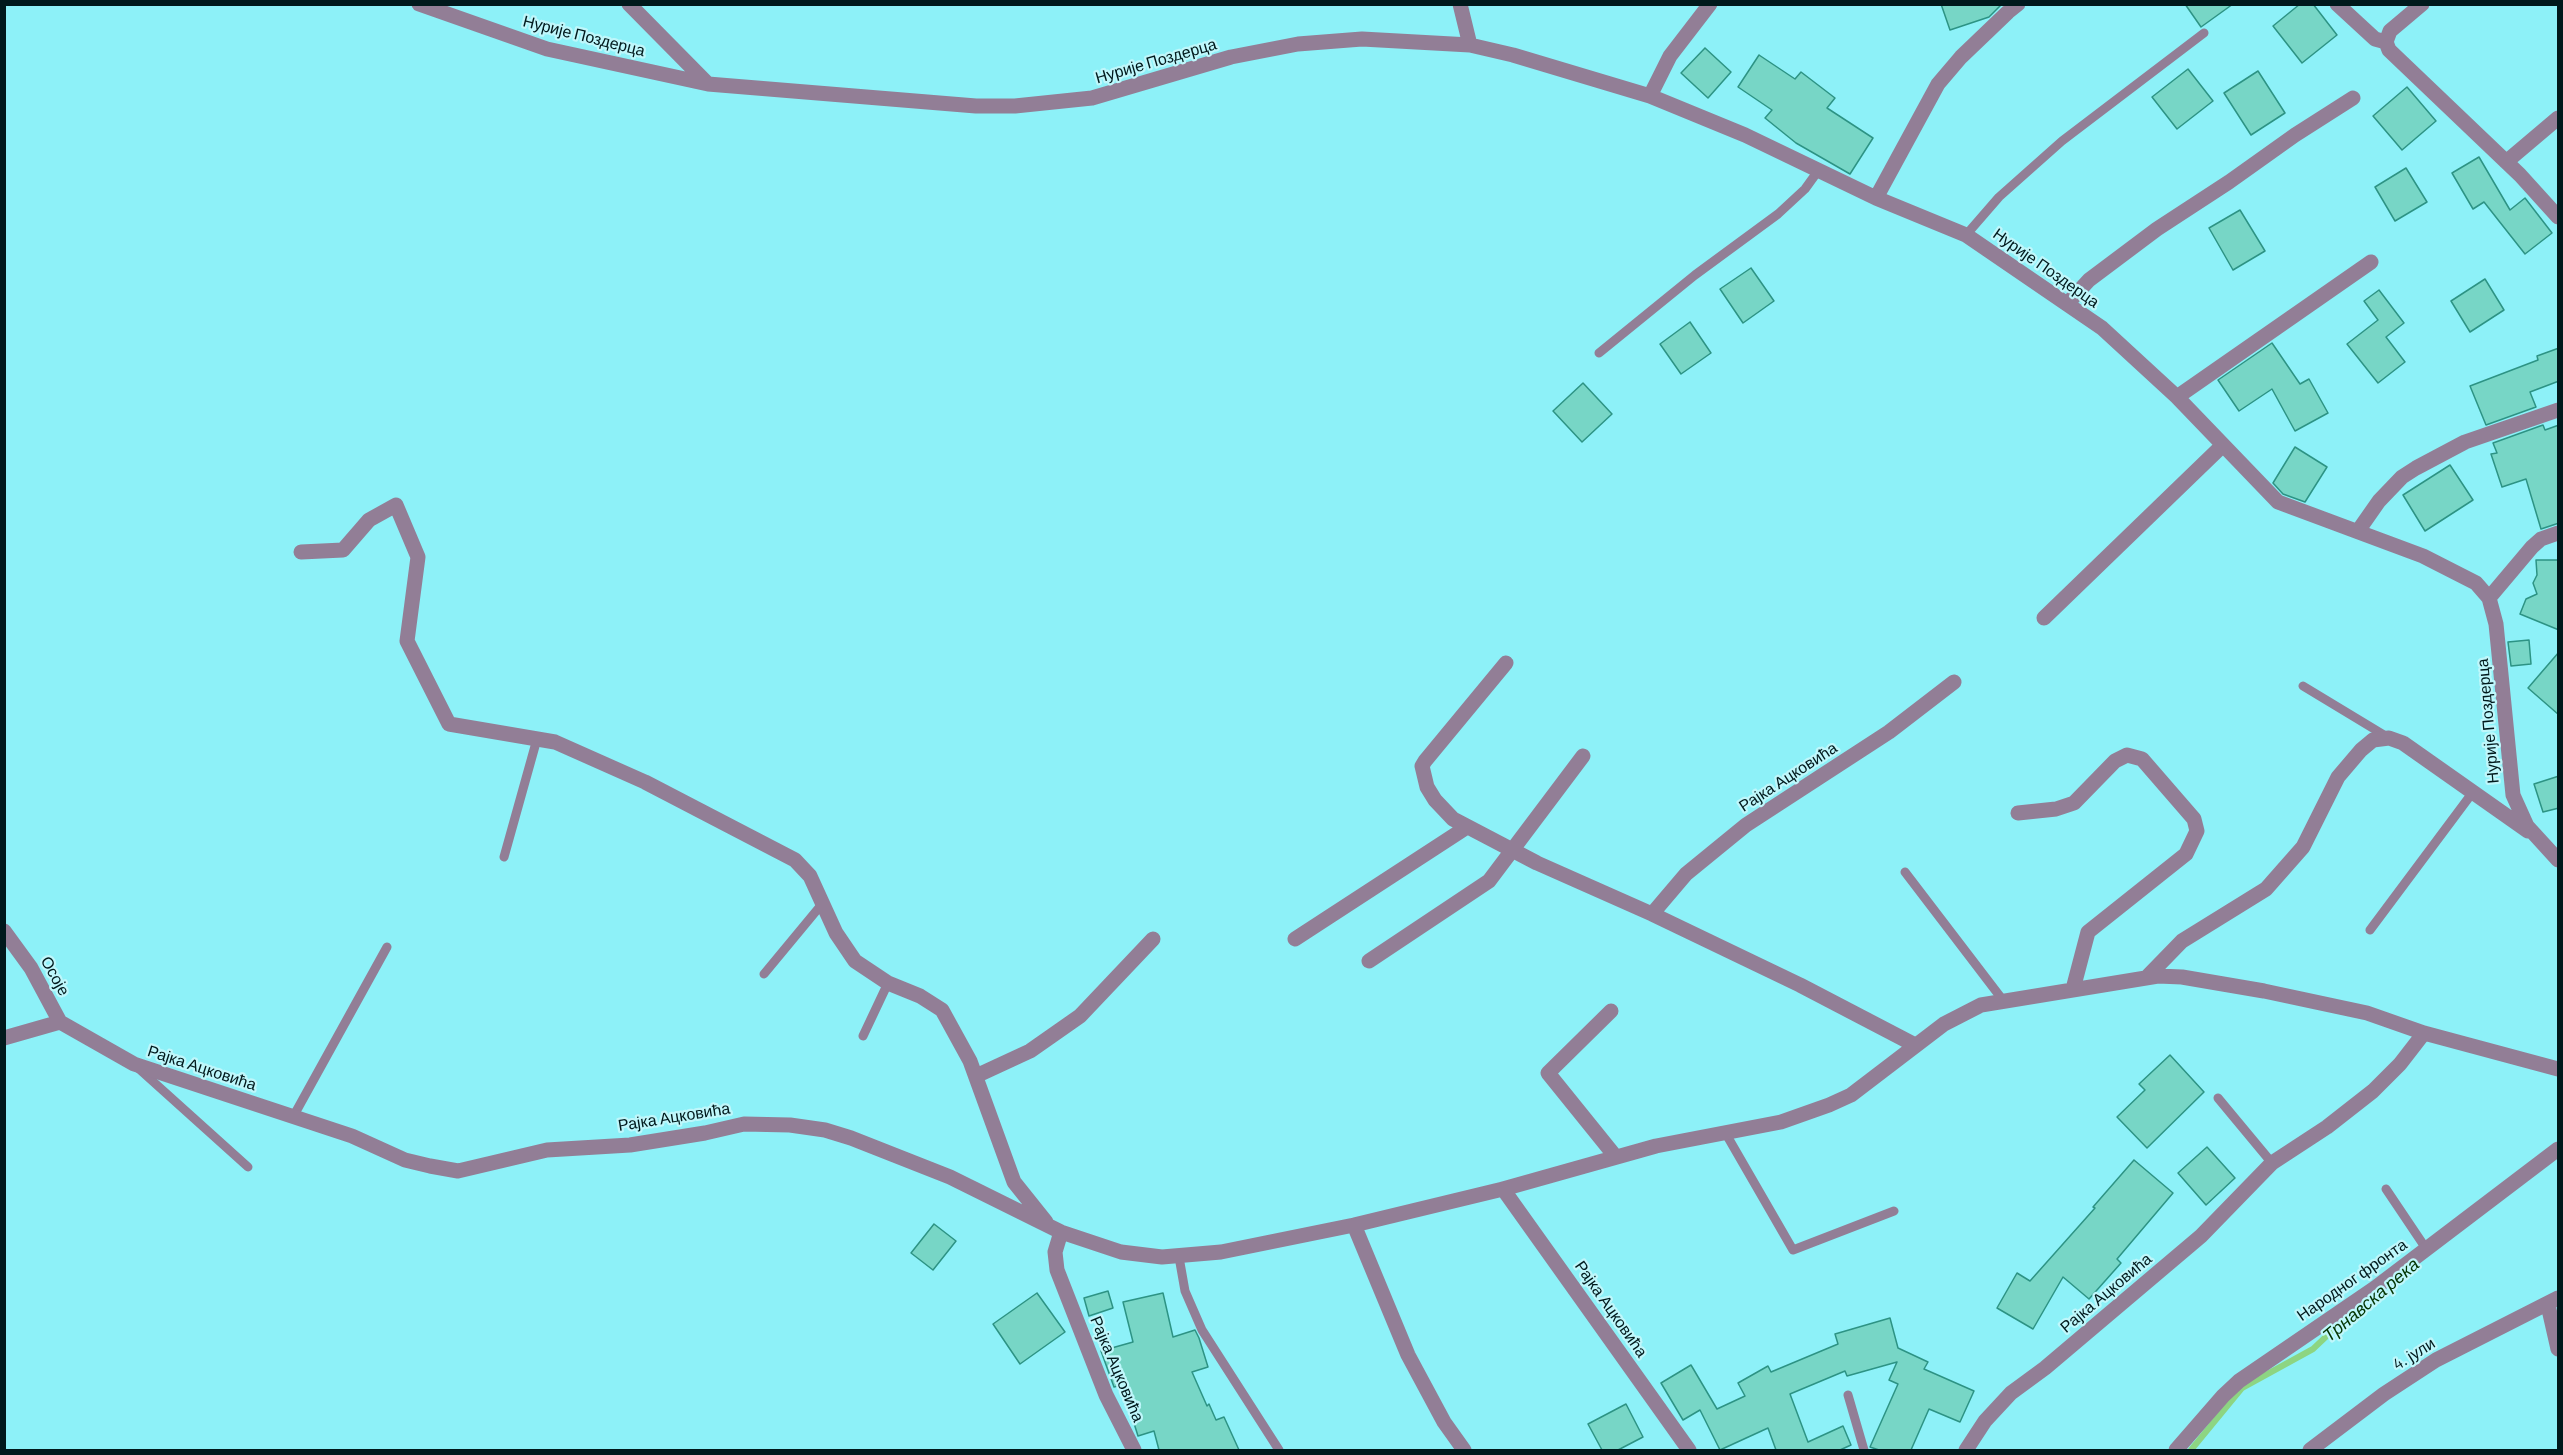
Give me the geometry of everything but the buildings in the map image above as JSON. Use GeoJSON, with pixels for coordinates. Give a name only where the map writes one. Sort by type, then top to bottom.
{"type":"FeatureCollection","features":[{"type":"Feature","properties":{"kind":"street","name":"Нурије Поздерца"},"geometry":{"type":"LineString","coordinates":[[419,4],[547,49],[708,84],[976,106],[1015,106],[1113,94],[1203,65],[1298,44],[1362,39],[1470,45],[1513,55],[1650,96],[1745,135],[1876,198],[1966,235],[2102,328],[2177,397],[2278,501],[2447,566],[2476,583],[2489,598],[2496,624],[2513,795],[2521,817],[2535,836],[2559,860]]}},
{"type":"Feature","properties":{"kind":"street","name":"Нурије Поздерца"},"geometry":{"type":"LineString","coordinates":[[629,4],[708,84]]}},
{"type":"Feature","properties":{"kind":"street"},"geometry":{"type":"LineString","coordinates":[[1460,4],[1470,45]]}},
{"type":"Feature","properties":{"kind":"street"},"geometry":{"type":"LineString","coordinates":[[1650,96],[1670,56],[1710,4]]}},
{"type":"Feature","properties":{"kind":"street"},"geometry":{"type":"LineString","coordinates":[[1876,198],[1938,84],[1961,57],[2018,4]]}},
{"type":"Feature","properties":{"kind":"street"},"geometry":{"type":"LineString","coordinates":[[2337,4],[2375,39],[2386,42],[2394,57],[2506,162],[2559,217]]}},
{"type":"Feature","properties":{"kind":"street"},"geometry":{"type":"LineString","coordinates":[[2386,42],[2390,31],[2422,4]]}},
{"type":"Feature","properties":{"kind":"street"},"geometry":{"type":"LineString","coordinates":[[2067,304],[2089,280],[2157,229],[2353,98]]}},
{"type":"Feature","properties":{"kind":"street"},"geometry":{"type":"LineString","coordinates":[[2506,162],[2559,118]]}},
{"type":"Feature","properties":{"kind":"street"},"geometry":{"type":"LineString","coordinates":[[2177,397],[2371,262]]}},
{"type":"Feature","properties":{"kind":"street"},"geometry":{"type":"LineString","coordinates":[[2358,531],[2379,501],[2402,477],[2416,468],[2465,442],[2559,410]]}},
{"type":"Feature","properties":{"kind":"street"},"geometry":{"type":"LineString","coordinates":[[2044,618],[2223,446]]}},
{"type":"Feature","properties":{"kind":"street"},"geometry":{"type":"LineString","coordinates":[[301,552],[343,550],[369,520],[396,505],[418,557],[407,641],[449,724],[555,742],[599,760],[795,860],[810,876],[836,933],[855,961],[888,983],[926,999],[942,1010],[962,1043],[976,1076],[1014,1182],[1056,1230]]}},
{"type":"Feature","properties":{"kind":"street"},"geometry":{"type":"LineString","coordinates":[[2489,598],[2532,547],[2541,539],[2559,533]]}},
{"type":"Feature","properties":{"kind":"street"},"geometry":{"type":"LineString","coordinates":[[1506,663],[1422,766],[1426,787],[1453,819],[1513,851],[1800,985],[1915,1045]]}},
{"type":"Feature","properties":{"kind":"street","name":"Рајка Ацковића"},"geometry":{"type":"LineString","coordinates":[[1652,914],[1686,874],[1746,825],[1888,732],[1954,682]]}},
{"type":"Feature","properties":{"kind":"street","name":"Нурије Поздерца"},"geometry":{"type":"LineString","coordinates":[[2381,739],[2403,743],[2535,836]]}},
{"type":"Feature","properties":{"kind":"street"},"geometry":{"type":"LineString","coordinates":[[2146,978],[2182,941],[2266,888],[2303,847],[2338,777],[2361,750],[2381,739]]}},
{"type":"Feature","properties":{"kind":"street"},"geometry":{"type":"LineString","coordinates":[[2018,813],[2056,809],[2074,804],[2115,761],[2127,755],[2142,759],[2193,819],[2197,831],[2186,854],[2088,932],[2073,989]]}},
{"type":"Feature","properties":{"kind":"street"},"geometry":{"type":"LineString","coordinates":[[1369,961],[1489,881],[1583,756]]}},
{"type":"Feature","properties":{"kind":"street"},"geometry":{"type":"LineString","coordinates":[[1295,939],[1467,827]]}},
{"type":"Feature","properties":{"kind":"street","name":"Осоје"},"geometry":{"type":"LineString","coordinates":[[4,931],[31,968],[60,1022],[4,1038]]}},
{"type":"Feature","properties":{"kind":"street"},"geometry":{"type":"LineString","coordinates":[[976,1076],[1030,1050],[1080,1016],[1153,939]]}},
{"type":"Feature","properties":{"kind":"street","name":"Рајка Ацковића"},"geometry":{"type":"LineString","coordinates":[[60,1022],[134,1064],[352,1136],[405,1160],[458,1171],[547,1150],[639,1143],[705,1133],[744,1124],[761,1123],[825,1130],[950,1177],[1056,1230],[1121,1252],[1154,1257],[1179,1257],[1221,1252],[1354,1225],[1503,1189],[1615,1156],[1781,1122],[1829,1106],[1851,1095],[1915,1045],[1962,1013],[1981,1005],[2002,999],[2146,978],[2182,977],[2264,991],[2367,1013],[2424,1033],[2559,1070]]}},
{"type":"Feature","properties":{"kind":"street"},"geometry":{"type":"LineString","coordinates":[[1611,1011],[1548,1073],[1615,1156]]}},
{"type":"Feature","properties":{"kind":"street","name":"Рајка Ацковића"},"geometry":{"type":"LineString","coordinates":[[1966,1450],[1985,1421],[2011,1393],[2045,1368],[2201,1236],[2272,1163],[2327,1127],[2373,1091],[2424,1033]]}},
{"type":"Feature","properties":{"kind":"street","name":"Народног фронта"},"geometry":{"type":"LineString","coordinates":[[2176,1450],[2239,1381],[2427,1250],[2559,1149]]}},
{"type":"Feature","properties":{"kind":"street","name":"Рајка Ацковића"},"geometry":{"type":"LineString","coordinates":[[1503,1189],[1689,1450]]}},
{"type":"Feature","properties":{"kind":"street"},"geometry":{"type":"LineString","coordinates":[[1354,1225],[1408,1355],[1439,1413],[1464,1450]]}},
{"type":"Feature","properties":{"kind":"street","name":"Рајка Ацковића"},"geometry":{"type":"LineString","coordinates":[[1056,1230],[1057,1270],[1106,1395],[1134,1450]]}},
{"type":"Feature","properties":{"kind":"street","name":"4. јули"},"geometry":{"type":"LineString","coordinates":[[2310,1450],[2384,1394],[2436,1360],[2553,1301],[2559,1349]]}},
{"type":"Feature","properties":{"kind":"lane"},"geometry":{"type":"LineString","coordinates":[[1966,235],[1999,197],[2062,141],[2204,33]]}},
{"type":"Feature","properties":{"kind":"lane"},"geometry":{"type":"LineString","coordinates":[[1599,353],[1695,275],[1778,214],[1805,189],[1818,171]]}},
{"type":"Feature","properties":{"kind":"lane","name":"Нурије Поздерца"},"geometry":{"type":"LineString","coordinates":[[2303,686],[2381,739]]}},
{"type":"Feature","properties":{"kind":"lane"},"geometry":{"type":"LineString","coordinates":[[504,857],[537,739]]}},
{"type":"Feature","properties":{"kind":"lane","name":"Нурије Поздерца"},"geometry":{"type":"LineString","coordinates":[[2370,930],[2473,792]]}},
{"type":"Feature","properties":{"kind":"lane"},"geometry":{"type":"LineString","coordinates":[[1905,873],[2002,999]]}},
{"type":"Feature","properties":{"kind":"lane"},"geometry":{"type":"LineString","coordinates":[[764,974],[822,904]]}},
{"type":"Feature","properties":{"kind":"lane"},"geometry":{"type":"LineString","coordinates":[[293,1117],[387,947]]}},
{"type":"Feature","properties":{"kind":"lane"},"geometry":{"type":"LineString","coordinates":[[864,1036],[888,983]]}},
{"type":"Feature","properties":{"kind":"lane","name":"Рајка Ацковића"},"geometry":{"type":"LineString","coordinates":[[134,1064],[248,1167]]}},
{"type":"Feature","properties":{"kind":"lane"},"geometry":{"type":"LineString","coordinates":[[2218,1098],[2272,1163]]}},
{"type":"Feature","properties":{"kind":"lane"},"geometry":{"type":"LineString","coordinates":[[1726,1134],[1793,1250],[1894,1211]]}},
{"type":"Feature","properties":{"kind":"lane"},"geometry":{"type":"LineString","coordinates":[[2386,1189],[2427,1250]]}},
{"type":"Feature","properties":{"kind":"lane"},"geometry":{"type":"LineString","coordinates":[[1179,1257],[1185,1291],[1202,1330],[1279,1450]]}},
{"type":"Feature","properties":{"kind":"lane"},"geometry":{"type":"LineString","coordinates":[[1848,1395],[1864,1450]]}},
{"type":"Feature","properties":{"kind":"waterway","name":"Трнавска река"},"geometry":{"type":"LineString","coordinates":[[2191,1450],[2242,1388],[2313,1349],[2352,1312]]}}]}
